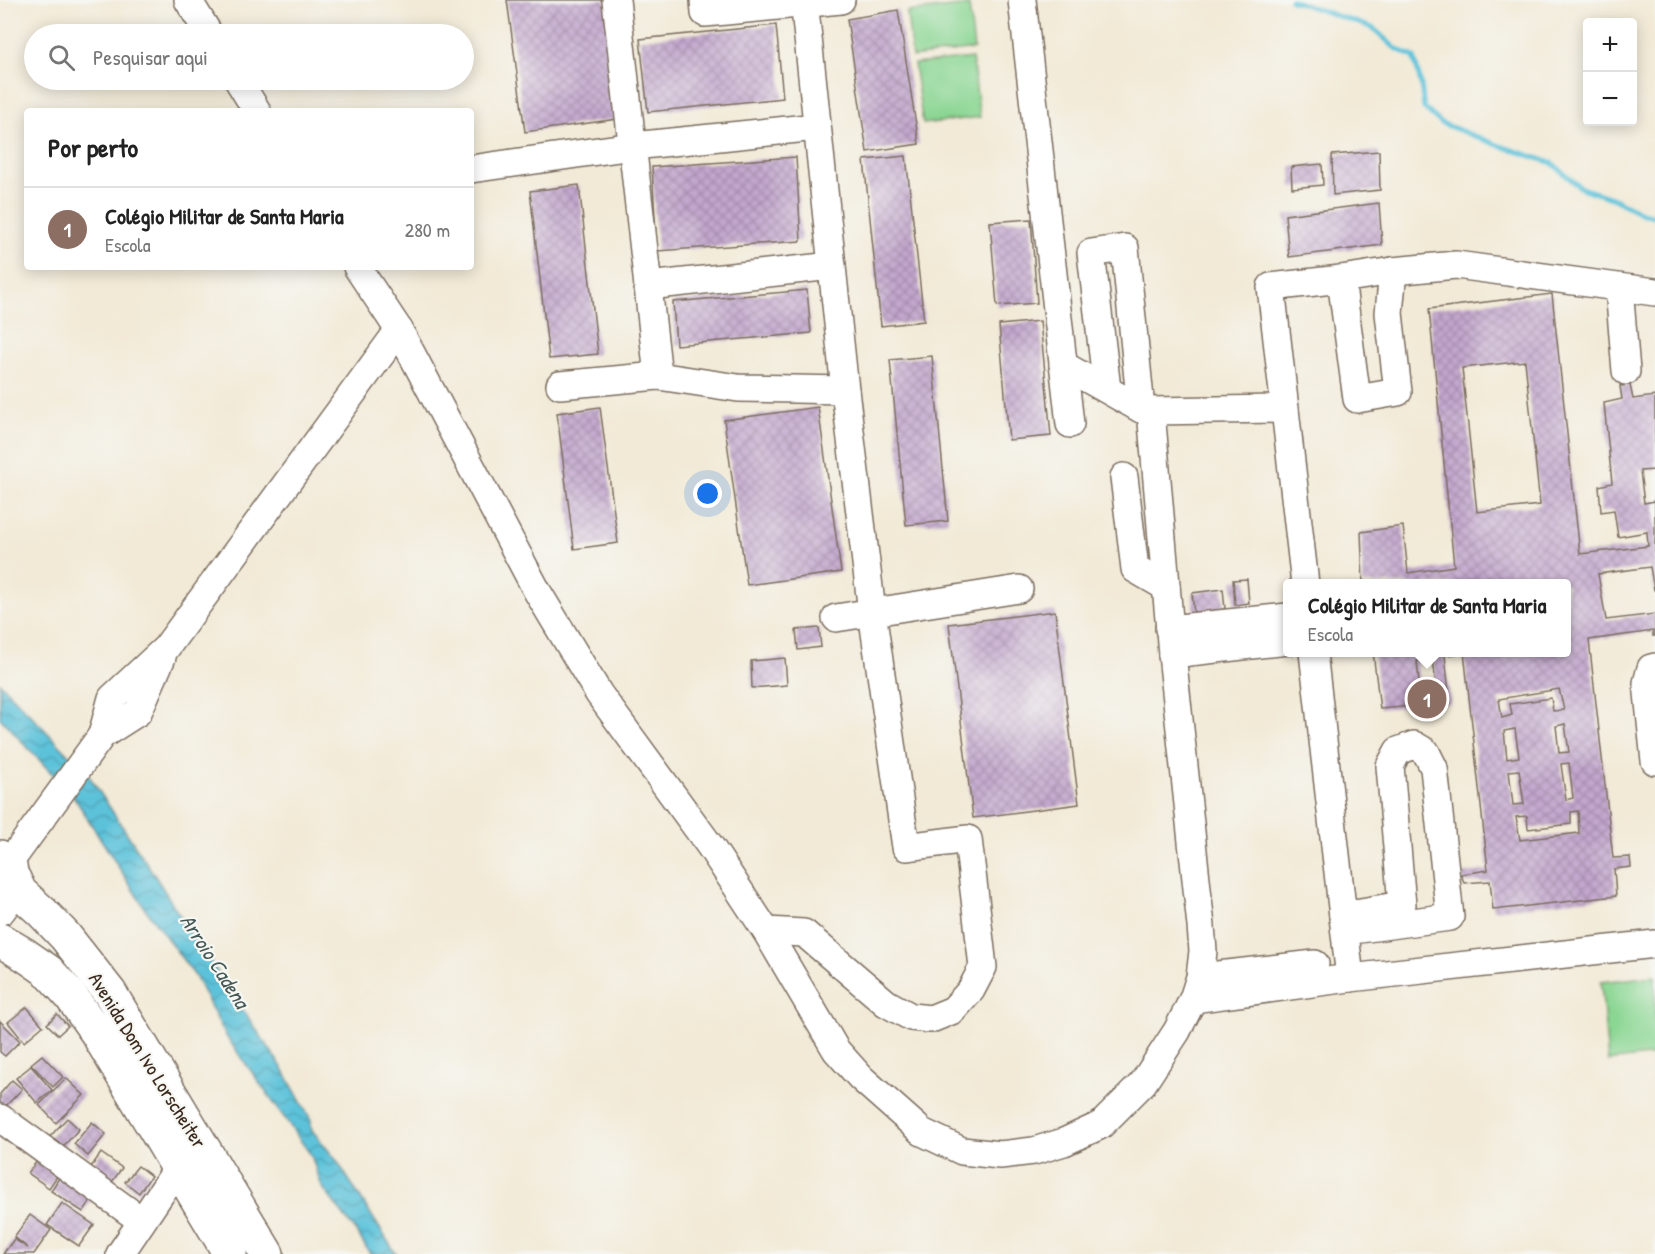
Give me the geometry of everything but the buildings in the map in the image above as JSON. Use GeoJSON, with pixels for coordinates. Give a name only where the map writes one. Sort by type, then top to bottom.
{"type":"FeatureCollection","features":[{"type":"Feature","properties":{"kind":"main road","name":"Avenida Dom Ivo Lorscheiter"},"geometry":{"type":"LineString","coordinates":[[6,877],[65,936],[110,993],[267,1254]]}},
{"type":"Feature","properties":{"kind":"main road","name":"Avenida Dom Ivo Lorscheiter"},"geometry":{"type":"LineString","coordinates":[[0,940],[48,971],[70,995],[97,1034],[230,1254]]}},
{"type":"Feature","properties":{"kind":"street"},"geometry":{"type":"LineString","coordinates":[[188,0],[204,24]]}},
{"type":"Feature","properties":{"kind":"street"},"geometry":{"type":"LineString","coordinates":[[616,0],[658,376]]}},
{"type":"Feature","properties":{"kind":"street"},"geometry":{"type":"LineString","coordinates":[[704,0],[705,13],[841,0]]}},
{"type":"Feature","properties":{"kind":"street"},"geometry":{"type":"LineString","coordinates":[[1022,0],[1070,424]]}},
{"type":"Feature","properties":{"kind":"street"},"geometry":{"type":"LineString","coordinates":[[766,931],[804,933],[886,1003],[911,1017],[931,1019],[953,1010],[971,990],[983,967],[968,838],[906,847],[872,612],[845,390],[804,2]]}},
{"type":"Feature","properties":{"kind":"street"},"geometry":{"type":"LineString","coordinates":[[244,90],[255,108]]}},
{"type":"Feature","properties":{"kind":"street"},"geometry":{"type":"LineString","coordinates":[[474,170],[633,146],[817,127]]}},
{"type":"Feature","properties":{"kind":"street"},"geometry":{"type":"LineString","coordinates":[[359,270],[399,330],[537,591],[599,694],[710,846],[766,931],[836,1050],[887,1103],[922,1132],[962,1151],[1000,1155],[1034,1151],[1064,1142],[1101,1125],[1143,1083],[1177,1031],[1197,988],[1203,951],[1201,926],[1166,587],[1125,248],[1091,252],[1107,389]]}},
{"type":"Feature","properties":{"kind":"street"},"geometry":{"type":"LineString","coordinates":[[648,286],[832,266]]}},
{"type":"Feature","properties":{"kind":"street"},"geometry":{"type":"LineString","coordinates":[[1304,579],[1271,287],[1394,271],[1456,266],[1655,292]]}},
{"type":"Feature","properties":{"kind":"street"},"geometry":{"type":"LineString","coordinates":[[1341,279],[1357,399],[1398,392],[1389,313],[1394,271]]}},
{"type":"Feature","properties":{"kind":"street"},"geometry":{"type":"LineString","coordinates":[[1619,288],[1626,371]]}},
{"type":"Feature","properties":{"kind":"street"},"geometry":{"type":"LineString","coordinates":[[6,877],[41,819],[96,743],[138,712],[166,648],[399,330]]}},
{"type":"Feature","properties":{"kind":"street"},"geometry":{"type":"LineString","coordinates":[[1064,366],[1146,410],[1285,410]]}},
{"type":"Feature","properties":{"kind":"street"},"geometry":{"type":"LineString","coordinates":[[560,385],[658,376],[738,388],[845,390]]}},
{"type":"Feature","properties":{"kind":"street"},"geometry":{"type":"LineString","coordinates":[[1124,477],[1135,569],[1166,587]]}},
{"type":"Feature","properties":{"kind":"street"},"geometry":{"type":"LineString","coordinates":[[836,618],[1019,589]]}},
{"type":"Feature","properties":{"kind":"street"},"geometry":{"type":"LineString","coordinates":[[1171,642],[1283,618]]}},
{"type":"Feature","properties":{"kind":"street"},"geometry":{"type":"LineString","coordinates":[[1171,642],[1283,641]]}},
{"type":"Feature","properties":{"kind":"street"},"geometry":{"type":"LineString","coordinates":[[1314,657],[1350,969]]}},
{"type":"Feature","properties":{"kind":"street"},"geometry":{"type":"LineString","coordinates":[[1655,667],[1651,668],[1647,683],[1655,760]]}},
{"type":"Feature","properties":{"kind":"street"},"geometry":{"type":"LineString","coordinates":[[1414,745],[1426,752],[1434,768],[1450,917],[1344,923],[1401,905],[1390,766],[1398,751],[1414,745]]}},
{"type":"Feature","properties":{"kind":"street"},"geometry":{"type":"LineString","coordinates":[[1197,988],[1655,927]]}},
{"type":"Feature","properties":{"kind":"street"},"geometry":{"type":"LineString","coordinates":[[1350,969],[1655,944]]}},
{"type":"Feature","properties":{"kind":"street"},"geometry":{"type":"LineString","coordinates":[[0,1118],[142,1221]]}},
{"type":"Feature","properties":{"kind":"street"},"geometry":{"type":"LineString","coordinates":[[120,1254],[178,1168]]}},
{"type":"Feature","properties":{"kind":"green space"},"geometry":{"type":"Polygon","coordinates":[[[969,5],[974,49],[912,57],[907,12],[969,5]]]}},
{"type":"Feature","properties":{"kind":"green space"},"geometry":{"type":"Polygon","coordinates":[[[972,58],[980,117],[923,124],[914,64],[972,58]]]}},
{"type":"Feature","properties":{"kind":"green space"},"geometry":{"type":"Polygon","coordinates":[[[1655,976],[1655,1055],[1608,1061],[1601,982],[1655,976]]]}},
{"type":"Feature","properties":{"kind":"water","name":"Arroio Cadena"},"geometry":{"type":"Polygon","coordinates":[[[0,683],[89,776],[194,938],[281,1066],[311,1120],[311,1129],[337,1161],[396,1254],[370,1254],[358,1234],[322,1187],[311,1155],[226,1036],[195,976],[144,907],[74,797],[0,718],[0,683]]]}},
{"type":"Feature","properties":{"kind":"waterway"},"geometry":{"type":"LineString","coordinates":[[1291,0],[1373,28],[1395,48],[1414,57],[1424,108],[1441,123],[1552,163],[1581,188],[1612,198],[1641,213],[1655,216]]}},
{"type":"Feature","properties":{"kind":"place","name":"Colégio Militar de Santa Maria"},"geometry":{"type":"Point","coordinates":[1427,699]}}]}
